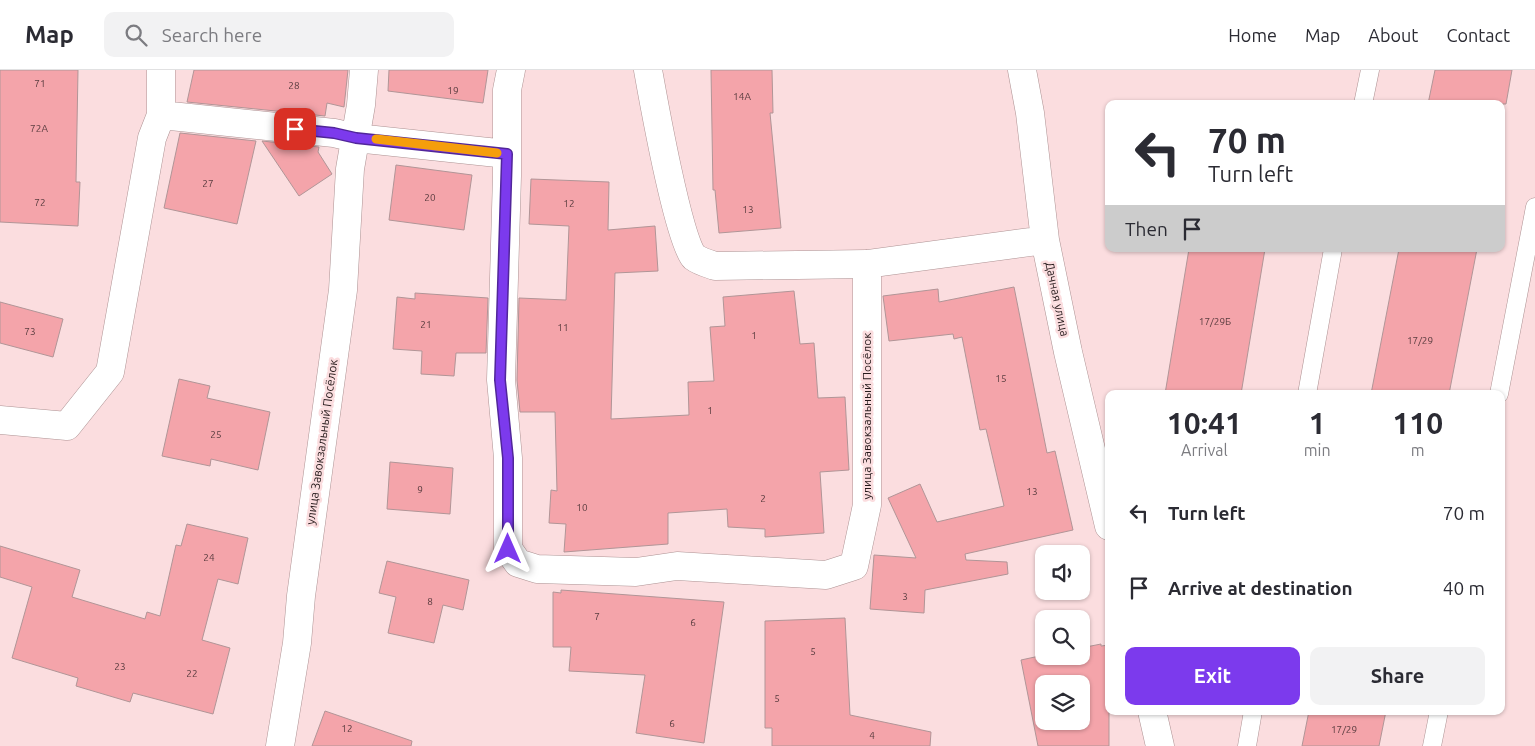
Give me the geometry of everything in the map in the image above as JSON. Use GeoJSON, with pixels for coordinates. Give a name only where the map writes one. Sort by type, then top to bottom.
{"type":"FeatureCollection","features":[{"type":"Feature","properties":{"kind":"street"},"geometry":{"type":"LineString","coordinates":[[0,420],[67,426],[110,372],[152,138],[161,115],[160,70]]}},
{"type":"Feature","properties":{"kind":"street","name":"улица Завокзальный Посёлок"},"geometry":{"type":"LineString","coordinates":[[280,746],[297,643],[301,596],[343,290],[350,169],[361,105],[364,70]]}},
{"type":"Feature","properties":{"kind":"street","name":"улица Завокзальный Посёлок"},"geometry":{"type":"LineString","coordinates":[[511,70],[507,90],[507,154],[500,380],[508,458],[508,549],[518,563],[537,570],[636,572],[677,566],[826,575],[854,566],[867,505],[867,264]]}},
{"type":"Feature","properties":{"kind":"street"},"geometry":{"type":"LineString","coordinates":[[648,70],[662,147],[685,241],[693,257],[715,266],[867,264],[1045,240]]}},
{"type":"Feature","properties":{"kind":"street","name":"Дачная улица"},"geometry":{"type":"LineString","coordinates":[[1022,70],[1030,113],[1045,240],[1068,352],[1105,509]]}},
{"type":"Feature","properties":{"kind":"street"},"geometry":{"type":"LineString","coordinates":[[161,115],[507,154]]}},
{"type":"Feature","properties":{"kind":"street"},"geometry":{"type":"LineString","coordinates":[[1153,715],[1160,746]]}},
{"type":"Feature","properties":{"kind":"lane"},"geometry":{"type":"LineString","coordinates":[[1364,100],[1370,70]]}},
{"type":"Feature","properties":{"kind":"lane"},"geometry":{"type":"LineString","coordinates":[[1500,390],[1535,207]]}},
{"type":"Feature","properties":{"kind":"lane"},"geometry":{"type":"LineString","coordinates":[[1307,390],[1332,252]]}},
{"type":"Feature","properties":{"kind":"lane"},"geometry":{"type":"LineString","coordinates":[[1247,746],[1252,715]]}},
{"type":"Feature","properties":{"kind":"lane"},"geometry":{"type":"LineString","coordinates":[[1432,746],[1437,715]]}},
{"type":"Feature","properties":{"kind":"building"},"geometry":{"type":"Polygon","coordinates":[[[0,70],[78,70],[76,182],[80,182],[78,226],[0,222],[0,70]]]}},
{"type":"Feature","properties":{"kind":"building"},"geometry":{"type":"Polygon","coordinates":[[[194,70],[348,70],[344,107],[327,103],[325,116],[187,102],[194,70]]]}},
{"type":"Feature","properties":{"kind":"building"},"geometry":{"type":"Polygon","coordinates":[[[389,70],[488,70],[483,103],[388,91],[389,70]]]}},
{"type":"Feature","properties":{"kind":"building"},"geometry":{"type":"Polygon","coordinates":[[[711,70],[772,70],[773,113],[770,113],[781,228],[719,233],[715,190],[713,190],[711,70]]]}},
{"type":"Feature","properties":{"kind":"building"},"geometry":{"type":"Polygon","coordinates":[[[1435,70],[1512,70],[1506,104],[1505,100],[1429,100],[1435,70]]]}},
{"type":"Feature","properties":{"kind":"building"},"geometry":{"type":"Polygon","coordinates":[[[180,133],[256,141],[237,224],[164,208],[180,133]]]}},
{"type":"Feature","properties":{"kind":"building"},"geometry":{"type":"Polygon","coordinates":[[[262,141],[319,147],[318,152],[332,174],[299,196],[262,141]]]}},
{"type":"Feature","properties":{"kind":"building"},"geometry":{"type":"Polygon","coordinates":[[[396,165],[472,175],[464,230],[389,220],[396,165]]]}},
{"type":"Feature","properties":{"kind":"building"},"geometry":{"type":"Polygon","coordinates":[[[531,179],[609,182],[608,230],[655,226],[658,271],[615,273],[611,419],[689,415],[688,382],[714,381],[710,327],[725,326],[723,297],[794,291],[800,344],[814,343],[818,398],[845,397],[849,470],[820,472],[824,533],[765,537],[765,529],[728,527],[727,509],[668,513],[668,544],[564,552],[566,524],[549,523],[551,490],[557,491],[555,412],[520,412],[517,380],[519,298],[566,300],[569,226],[529,224],[531,179]]]}},
{"type":"Feature","properties":{"kind":"building"},"geometry":{"type":"Polygon","coordinates":[[[1189,252],[1265,252],[1242,390],[1166,390],[1189,252]]]}},
{"type":"Feature","properties":{"kind":"building"},"geometry":{"type":"Polygon","coordinates":[[[1398,252],[1476,252],[1450,390],[1372,390],[1398,252]]]}},
{"type":"Feature","properties":{"kind":"building"},"geometry":{"type":"Polygon","coordinates":[[[1014,287],[1047,453],[1055,451],[1073,530],[965,554],[966,560],[1007,562],[1008,574],[925,590],[924,613],[870,609],[874,555],[916,558],[888,498],[920,484],[937,522],[1004,506],[986,429],[980,430],[962,337],[954,339],[953,334],[889,341],[883,296],[938,289],[939,302],[1014,287]]]}},
{"type":"Feature","properties":{"kind":"building"},"geometry":{"type":"Polygon","coordinates":[[[415,293],[488,298],[486,353],[456,353],[454,376],[421,374],[422,351],[393,349],[397,297],[415,299],[415,293]]]}},
{"type":"Feature","properties":{"kind":"building"},"geometry":{"type":"Polygon","coordinates":[[[0,302],[63,319],[53,357],[0,343],[0,302]]]}},
{"type":"Feature","properties":{"kind":"building"},"geometry":{"type":"Polygon","coordinates":[[[179,379],[210,386],[207,398],[270,412],[258,470],[211,459],[210,466],[162,456],[179,379]]]}},
{"type":"Feature","properties":{"kind":"building"},"geometry":{"type":"Polygon","coordinates":[[[390,462],[453,468],[450,514],[387,509],[390,462]]]}},
{"type":"Feature","properties":{"kind":"building"},"geometry":{"type":"Polygon","coordinates":[[[187,524],[248,538],[238,584],[218,579],[202,640],[230,648],[213,714],[133,693],[130,702],[76,686],[78,678],[12,658],[32,587],[0,577],[0,546],[80,570],[72,597],[145,619],[147,612],[160,616],[176,545],[181,546],[187,524]]]}},
{"type":"Feature","properties":{"kind":"building"},"geometry":{"type":"Polygon","coordinates":[[[387,561],[469,580],[463,610],[443,605],[434,643],[388,633],[396,597],[379,593],[387,561]]]}},
{"type":"Feature","properties":{"kind":"building"},"geometry":{"type":"Polygon","coordinates":[[[561,590],[724,602],[704,743],[636,733],[645,675],[569,671],[571,647],[553,647],[553,592],[561,593],[561,590]]]}},
{"type":"Feature","properties":{"kind":"building"},"geometry":{"type":"Polygon","coordinates":[[[845,618],[850,715],[931,732],[930,746],[772,746],[772,728],[765,728],[765,621],[845,618]]]}},
{"type":"Feature","properties":{"kind":"building"},"geometry":{"type":"Polygon","coordinates":[[[1101,644],[1101,646],[1105,646],[1105,715],[1109,715],[1109,746],[1038,746],[1021,660],[1035,657],[1035,665],[1090,665],[1090,646],[1101,644]]]}},
{"type":"Feature","properties":{"kind":"building"},"geometry":{"type":"Polygon","coordinates":[[[325,711],[412,741],[411,746],[312,746],[325,711]]]}},
{"type":"Feature","properties":{"kind":"building"},"geometry":{"type":"Polygon","coordinates":[[[1308,715],[1385,715],[1379,746],[1302,746],[1308,715]]]}},
{"type":"Feature","properties":{"kind":"slow traffic"},"geometry":{"type":"LineString","coordinates":[[376,139],[497,153]]}},
{"type":"Feature","properties":{"kind":"route"},"geometry":{"type":"LineString","coordinates":[[295,129],[334,133],[356,138],[507,154],[500,380],[508,458],[508,549]]}}]}
